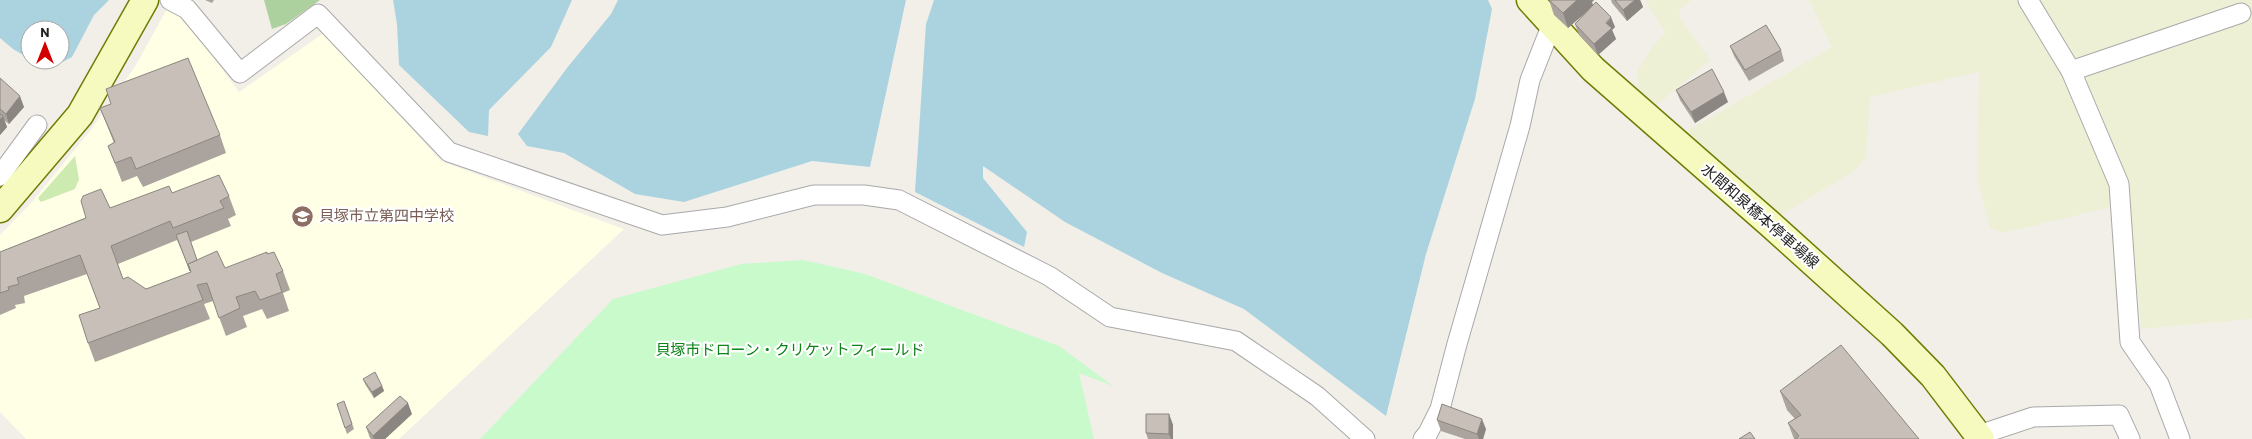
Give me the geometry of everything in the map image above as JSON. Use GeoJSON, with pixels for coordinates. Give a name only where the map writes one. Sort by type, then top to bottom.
{"type":"FeatureCollection","features":[{"type":"Feature","properties":{"kind":"main road"},"geometry":{"type":"LineString","coordinates":[[1,205],[80,115],[145,0]]}},
{"type":"Feature","properties":{"kind":"main road","name":"水間和泉橋本停車場線"},"geometry":{"type":"LineString","coordinates":[[1530,0],[1594,69],[1785,236],[1892,334],[1933,376],[1980,437]]}},
{"type":"Feature","properties":{"kind":"street"},"geometry":{"type":"LineString","coordinates":[[170,0],[187,9],[240,73],[318,14],[449,152],[662,225],[727,217],[814,195],[864,195],[899,200],[1049,276],[1110,318],[1236,341],[1318,396],[1365,439]]}},
{"type":"Feature","properties":{"kind":"street"},"geometry":{"type":"LineString","coordinates":[[2028,0],[2070,72],[2119,184],[2130,342],[2159,384],[2180,439]]}},
{"type":"Feature","properties":{"kind":"street"},"geometry":{"type":"LineString","coordinates":[[2070,72],[2241,13]]}},
{"type":"Feature","properties":{"kind":"street"},"geometry":{"type":"LineString","coordinates":[[1422,439],[1428,433],[1440,408],[1520,126],[1530,80],[1552,24]]}},
{"type":"Feature","properties":{"kind":"street"},"geometry":{"type":"LineString","coordinates":[[0,176],[37,125]]}},
{"type":"Feature","properties":{"kind":"street"},"geometry":{"type":"LineString","coordinates":[[1980,437],[2033,417],[2119,415],[2130,439]]}},
{"type":"Feature","properties":{"kind":"shaded area"},"geometry":{"type":"Polygon","coordinates":[[[1645,0],[1692,0],[1681,8],[1679,16],[1710,60],[1656,106],[1637,90],[1638,70],[1654,44],[1666,33],[1645,0]]]}},
{"type":"Feature","properties":{"kind":"shaded area"},"geometry":{"type":"Polygon","coordinates":[[[1809,0],[2252,0],[2252,319],[2141,329],[2139,298],[2115,299],[2111,207],[2003,233],[1990,228],[1977,177],[1979,72],[1870,97],[1866,157],[1853,172],[1779,216],[1682,134],[1832,47],[1809,0]]]}},
{"type":"Feature","properties":{"kind":"shaded area","name":"貝塚市立第四中学校"},"geometry":{"type":"Polygon","coordinates":[[[168,7],[183,16],[239,92],[324,33],[441,161],[624,229],[399,439],[26,439],[0,412],[0,235],[32,202],[90,131],[136,65],[168,7]]]}},
{"type":"Feature","properties":{"kind":"green space"},"geometry":{"type":"Polygon","coordinates":[[[264,0],[320,0],[286,24],[272,29],[264,0]]]}},
{"type":"Feature","properties":{"kind":"green space"},"geometry":{"type":"Polygon","coordinates":[[[75,156],[79,179],[75,189],[41,202],[38,198],[75,156]]]}},
{"type":"Feature","properties":{"kind":"green space","name":"貝塚市ドローン・クリケットフィールド"},"geometry":{"type":"Polygon","coordinates":[[[803,260],[865,274],[1059,346],[1113,386],[1079,373],[1094,439],[480,439],[613,299],[741,264],[803,260]]]}},
{"type":"Feature","properties":{"kind":"water"},"geometry":{"type":"Polygon","coordinates":[[[0,0],[109,0],[94,15],[70,58],[70,20],[20,20],[20,53],[0,38],[0,0]]]}},
{"type":"Feature","properties":{"kind":"water"},"geometry":{"type":"Polygon","coordinates":[[[393,0],[572,0],[551,47],[489,110],[488,136],[469,132],[399,65],[397,24],[393,0]]]}},
{"type":"Feature","properties":{"kind":"water"},"geometry":{"type":"Polygon","coordinates":[[[618,0],[906,0],[870,167],[812,161],[684,202],[635,194],[564,153],[527,146],[518,134],[567,68],[611,14],[618,0]]]}},
{"type":"Feature","properties":{"kind":"water"},"geometry":{"type":"Polygon","coordinates":[[[934,0],[1488,0],[1492,9],[1475,99],[1426,254],[1386,416],[1244,309],[1162,273],[1065,222],[983,166],[983,178],[1027,232],[1024,247],[915,192],[926,24],[934,0]]]}},
{"type":"Feature","properties":{"kind":"building"},"geometry":{"type":"Polygon","coordinates":[[[1549,0],[1577,0],[1563,13],[1549,0]]]}},
{"type":"Feature","properties":{"kind":"building"},"geometry":{"type":"Polygon","coordinates":[[[1615,0],[1635,0],[1623,10],[1615,0]]]}},
{"type":"Feature","properties":{"kind":"building"},"geometry":{"type":"Polygon","coordinates":[[[1596,2],[1611,17],[1606,23],[1612,28],[1594,44],[1575,24],[1596,2]]]}},
{"type":"Feature","properties":{"kind":"building"},"geometry":{"type":"Polygon","coordinates":[[[1766,25],[1781,50],[1745,70],[1730,46],[1766,25]]]}},
{"type":"Feature","properties":{"kind":"building"},"geometry":{"type":"Polygon","coordinates":[[[188,58],[220,135],[136,169],[131,157],[115,163],[108,146],[115,142],[100,108],[111,104],[106,89],[188,58]]]}},
{"type":"Feature","properties":{"kind":"building"},"geometry":{"type":"Polygon","coordinates":[[[1712,69],[1724,92],[1691,112],[1676,90],[1712,69]]]}},
{"type":"Feature","properties":{"kind":"building"},"geometry":{"type":"Polygon","coordinates":[[[0,78],[20,96],[6,114],[0,109],[0,78]]]}},
{"type":"Feature","properties":{"kind":"building"},"geometry":{"type":"Polygon","coordinates":[[[219,175],[229,196],[220,201],[224,208],[173,228],[170,221],[111,246],[123,279],[128,277],[146,289],[191,272],[188,264],[217,251],[225,268],[267,252],[267,254],[274,252],[283,271],[276,274],[282,292],[260,300],[255,291],[236,297],[240,308],[219,318],[207,283],[197,285],[203,300],[88,343],[79,315],[100,308],[80,255],[17,278],[19,284],[8,287],[9,290],[0,293],[0,252],[86,218],[81,201],[83,196],[101,189],[110,208],[169,186],[172,193],[219,175]]]}},
{"type":"Feature","properties":{"kind":"building"},"geometry":{"type":"Polygon","coordinates":[[[187,231],[197,260],[188,264],[190,271],[176,235],[187,231]]]}},
{"type":"Feature","properties":{"kind":"building"},"geometry":{"type":"Polygon","coordinates":[[[1841,345],[1919,439],[1795,439],[1799,436],[1788,423],[1801,415],[1780,391],[1841,345]]]}},
{"type":"Feature","properties":{"kind":"building"},"geometry":{"type":"Polygon","coordinates":[[[375,372],[382,386],[372,392],[363,379],[375,372]]]}},
{"type":"Feature","properties":{"kind":"building"},"geometry":{"type":"Polygon","coordinates":[[[400,396],[408,403],[373,436],[366,427],[400,396]]]}},
{"type":"Feature","properties":{"kind":"building"},"geometry":{"type":"Polygon","coordinates":[[[344,401],[352,424],[345,428],[337,404],[344,401]]]}},
{"type":"Feature","properties":{"kind":"building"},"geometry":{"type":"Polygon","coordinates":[[[1442,404],[1482,419],[1477,434],[1437,420],[1442,404]]]}},
{"type":"Feature","properties":{"kind":"building"},"geometry":{"type":"Polygon","coordinates":[[[1146,414],[1169,414],[1169,434],[1146,433],[1146,414]]]}},
{"type":"Feature","properties":{"kind":"building"},"geometry":{"type":"Polygon","coordinates":[[[1750,432],[1755,439],[1739,439],[1750,432]]]}},
{"type":"Feature","properties":{"kind":"place","name":"貝塚市立第四中学校"},"geometry":{"type":"Point","coordinates":[303,216]}}]}
